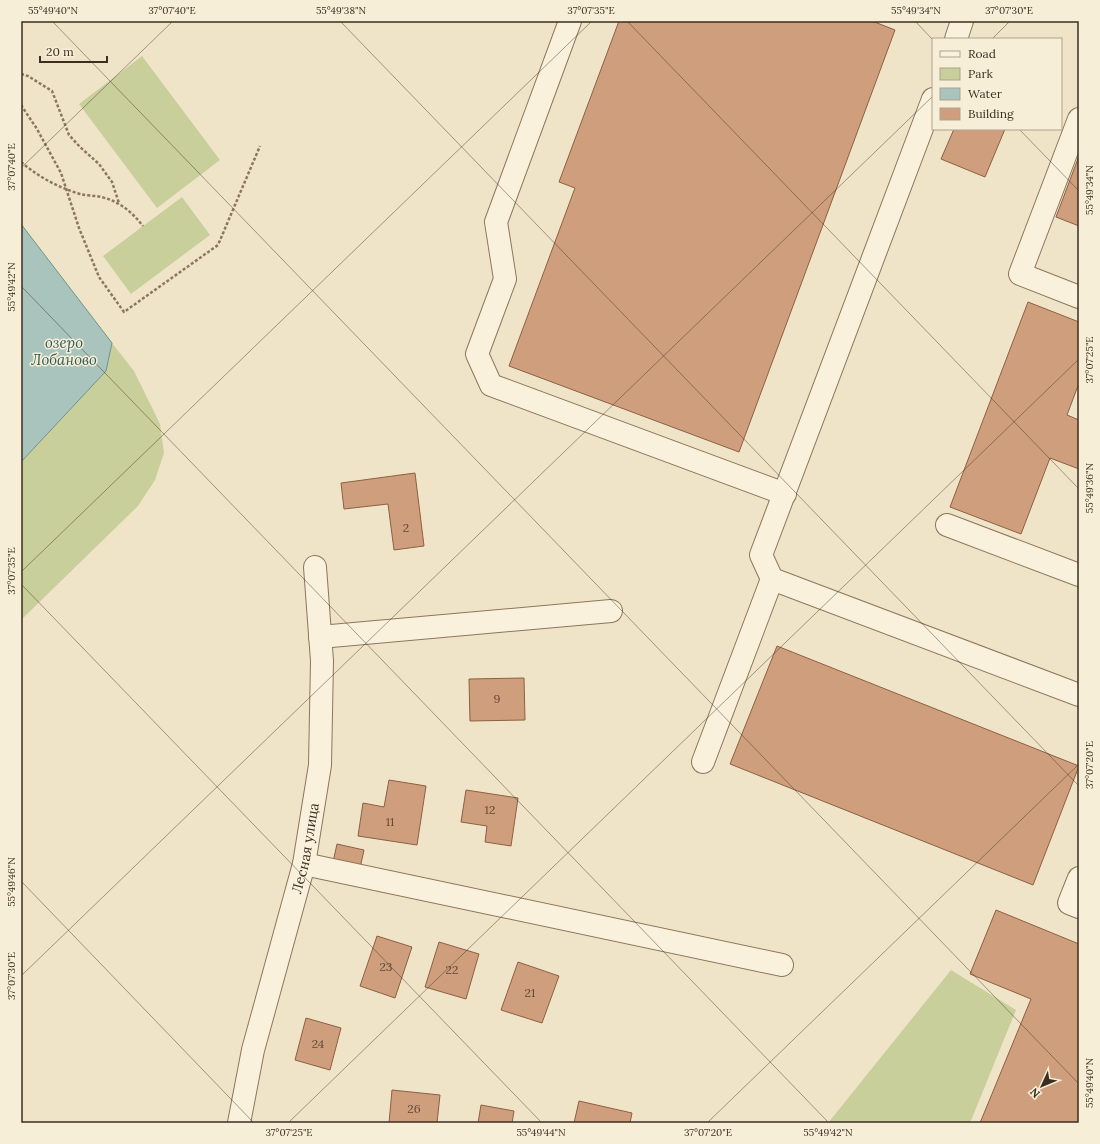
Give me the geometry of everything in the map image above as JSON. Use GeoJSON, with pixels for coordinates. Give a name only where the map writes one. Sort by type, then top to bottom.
{"type":"FeatureCollection","features":[{"type":"Feature","properties":{"kind":"street"},"geometry":{"type":"LineString","coordinates":[[570,21],[496,222],[505,278],[477,354],[492,385],[785,494]]}},
{"type":"Feature","properties":{"kind":"street"},"geometry":{"type":"LineString","coordinates":[[956,38],[962,21]]}},
{"type":"Feature","properties":{"kind":"street"},"geometry":{"type":"LineString","coordinates":[[932,102],[761,555],[772,579],[1079,695]]}},
{"type":"Feature","properties":{"kind":"street"},"geometry":{"type":"LineString","coordinates":[[1079,119],[1020,274],[1079,297]]}},
{"type":"Feature","properties":{"kind":"street"},"geometry":{"type":"LineString","coordinates":[[947,525],[1079,575]]}},
{"type":"Feature","properties":{"kind":"street","name":"Лесная улица"},"geometry":{"type":"LineString","coordinates":[[239,1123],[253,1050],[304,864],[320,765],[322,661],[315,567]]}},
{"type":"Feature","properties":{"kind":"street"},"geometry":{"type":"LineString","coordinates":[[704,762],[772,579]]}},
{"type":"Feature","properties":{"kind":"street"},"geometry":{"type":"LineString","coordinates":[[320,637],[611,611]]}},
{"type":"Feature","properties":{"kind":"street"},"geometry":{"type":"LineString","coordinates":[[304,864],[782,965]]}},
{"type":"Feature","properties":{"kind":"street"},"geometry":{"type":"LineString","coordinates":[[1079,878],[1069,903],[1079,907]]}},
{"type":"Feature","properties":{"kind":"path"},"geometry":{"type":"LineString","coordinates":[[21,74],[28,76],[52,91],[69,135],[99,164],[112,182],[119,203]]}},
{"type":"Feature","properties":{"kind":"path"},"geometry":{"type":"LineString","coordinates":[[21,105],[37,129],[58,167],[78,228],[99,277],[124,312],[218,246],[260,146]]}},
{"type":"Feature","properties":{"kind":"path"},"geometry":{"type":"LineString","coordinates":[[21,162],[39,177],[66,189],[81,194],[101,197],[119,203],[133,214],[143,226]]}},
{"type":"Feature","properties":{"kind":"green space"},"geometry":{"type":"Polygon","coordinates":[[[142,56],[220,160],[157,208],[79,104],[142,56]]]}},
{"type":"Feature","properties":{"kind":"green space"},"geometry":{"type":"Polygon","coordinates":[[[182,197],[210,235],[131,294],[103,256],[182,197]]]}},
{"type":"Feature","properties":{"kind":"green space"},"geometry":{"type":"Polygon","coordinates":[[[112,343],[134,371],[160,424],[164,453],[155,480],[138,506],[21,620],[21,462],[106,371],[112,343]]]}},
{"type":"Feature","properties":{"kind":"green space"},"geometry":{"type":"Polygon","coordinates":[[[951,970],[1016,1010],[970,1123],[828,1123],[951,970]]]}},
{"type":"Feature","properties":{"kind":"water","name":"озеро Лобаново"},"geometry":{"type":"Polygon","coordinates":[[[21,224],[112,343],[106,371],[21,462],[21,224]]]}},
{"type":"Feature","properties":{"kind":"building"},"geometry":{"type":"Polygon","coordinates":[[[619,21],[872,21],[895,30],[739,452],[509,366],[575,188],[559,182],[619,21]]]}},
{"type":"Feature","properties":{"kind":"building"},"geometry":{"type":"Polygon","coordinates":[[[954,130],[1005,130],[985,177],[941,159],[954,130]]]}},
{"type":"Feature","properties":{"kind":"building"},"geometry":{"type":"Polygon","coordinates":[[[1079,156],[1079,226],[1056,217],[1079,156]]]}},
{"type":"Feature","properties":{"kind":"building"},"geometry":{"type":"Polygon","coordinates":[[[1028,302],[1079,322],[1079,383],[1067,415],[1079,420],[1079,469],[1050,458],[1021,534],[950,507],[1028,302]]]}},
{"type":"Feature","properties":{"kind":"building"},"geometry":{"type":"Polygon","coordinates":[[[415,473],[424,546],[394,550],[388,504],[344,509],[341,483],[415,473]]]}},
{"type":"Feature","properties":{"kind":"building"},"geometry":{"type":"Polygon","coordinates":[[[777,646],[1079,766],[1033,885],[730,764],[777,646]]]}},
{"type":"Feature","properties":{"kind":"building"},"geometry":{"type":"Polygon","coordinates":[[[524,678],[525,720],[470,721],[469,679],[524,678]]]}},
{"type":"Feature","properties":{"kind":"building"},"geometry":{"type":"Polygon","coordinates":[[[389,780],[426,786],[417,845],[358,836],[363,803],[384,807],[389,780]]]}},
{"type":"Feature","properties":{"kind":"building"},"geometry":{"type":"Polygon","coordinates":[[[466,790],[518,798],[511,846],[485,842],[487,826],[461,822],[466,790]]]}},
{"type":"Feature","properties":{"kind":"building"},"geometry":{"type":"Polygon","coordinates":[[[337,844],[364,850],[360,868],[333,862],[337,844]]]}},
{"type":"Feature","properties":{"kind":"building"},"geometry":{"type":"Polygon","coordinates":[[[996,910],[1079,944],[1079,1123],[980,1123],[1031,999],[970,974],[996,910]]]}},
{"type":"Feature","properties":{"kind":"building"},"geometry":{"type":"Polygon","coordinates":[[[377,936],[412,947],[395,998],[360,986],[377,936]]]}},
{"type":"Feature","properties":{"kind":"building"},"geometry":{"type":"Polygon","coordinates":[[[439,942],[479,954],[466,999],[425,987],[439,942]]]}},
{"type":"Feature","properties":{"kind":"building"},"geometry":{"type":"Polygon","coordinates":[[[518,962],[559,976],[542,1023],[501,1010],[518,962]]]}},
{"type":"Feature","properties":{"kind":"building"},"geometry":{"type":"Polygon","coordinates":[[[306,1018],[341,1028],[330,1070],[295,1060],[306,1018]]]}},
{"type":"Feature","properties":{"kind":"building"},"geometry":{"type":"Polygon","coordinates":[[[392,1090],[440,1095],[437,1123],[389,1123],[392,1090]]]}},
{"type":"Feature","properties":{"kind":"building"},"geometry":{"type":"Polygon","coordinates":[[[579,1101],[632,1113],[630,1123],[574,1123],[579,1101]]]}},
{"type":"Feature","properties":{"kind":"building"},"geometry":{"type":"Polygon","coordinates":[[[481,1105],[514,1111],[512,1123],[478,1123],[481,1105]]]}}]}
